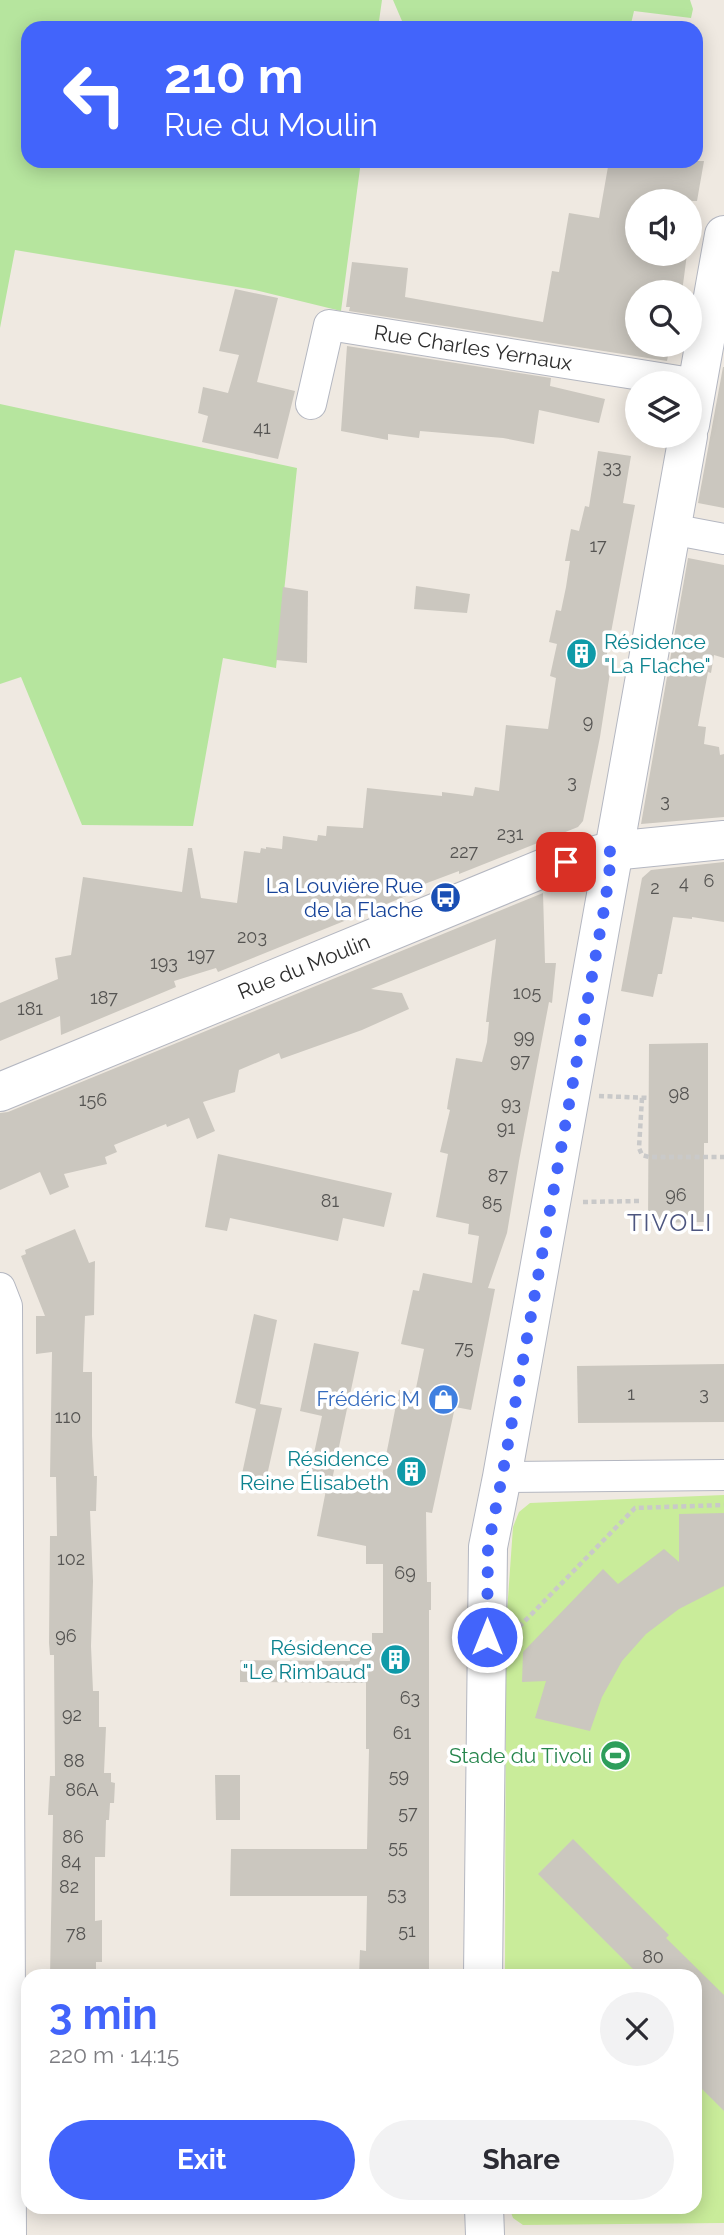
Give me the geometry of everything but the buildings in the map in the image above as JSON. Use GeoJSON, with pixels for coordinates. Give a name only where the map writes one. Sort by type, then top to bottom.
{"type":"FeatureCollection","features":[{"type":"Feature","properties":{"kind":"street"},"geometry":{"type":"LineString","coordinates":[[699,371],[724,235]]}},
{"type":"Feature","properties":{"kind":"street","name":"Rue Charles Yernaux"},"geometry":{"type":"LineString","coordinates":[[311,404],[329,325],[625,372]]}},
{"type":"Feature","properties":{"kind":"street"},"geometry":{"type":"LineString","coordinates":[[483,1969],[488,1547],[686,448]]}},
{"type":"Feature","properties":{"kind":"street"},"geometry":{"type":"LineString","coordinates":[[671,529],[724,539]]}},
{"type":"Feature","properties":{"kind":"street","name":"Rue du Moulin"},"geometry":{"type":"LineString","coordinates":[[0,1092],[544,868],[612,851],[724,840]]}},
{"type":"Feature","properties":{"kind":"street"},"geometry":{"type":"LineString","coordinates":[[0,1288],[7,1306],[12,2235]]}},
{"type":"Feature","properties":{"kind":"street"},"geometry":{"type":"LineString","coordinates":[[502,1477],[724,1475]]}},
{"type":"Feature","properties":{"kind":"street"},"geometry":{"type":"LineString","coordinates":[[484,2214],[485,2235]]}},
{"type":"Feature","properties":{"kind":"path"},"geometry":{"type":"LineString","coordinates":[[570,1095],[650,1098]]}},
{"type":"Feature","properties":{"kind":"path"},"geometry":{"type":"LineString","coordinates":[[642,1098],[639,1148],[642,1155],[724,1157]]}},
{"type":"Feature","properties":{"kind":"path"},"geometry":{"type":"LineString","coordinates":[[551,1203],[641,1201]]}},
{"type":"Feature","properties":{"kind":"path"},"geometry":{"type":"LineString","coordinates":[[487,1660],[635,1508],[724,1505]]}},
{"type":"Feature","properties":{"kind":"green space"},"geometry":{"type":"Polygon","coordinates":[[[0,0],[382,0],[379,21],[21,21],[21,168],[360,168],[341,311],[255,290],[15,250],[0,328],[0,0]]]}},
{"type":"Feature","properties":{"kind":"green space"},"geometry":{"type":"Polygon","coordinates":[[[393,0],[690,0],[693,9],[691,18],[634,11],[632,21],[402,21],[393,0]]]}},
{"type":"Feature","properties":{"kind":"green space"},"geometry":{"type":"Polygon","coordinates":[[[0,404],[297,468],[276,668],[223,658],[193,826],[82,825],[21,677],[0,684],[0,404]]]}},
{"type":"Feature","properties":{"kind":"green space","name":"Stade du Tivoli"},"geometry":{"type":"Polygon","coordinates":[[[724,1495],[724,2223],[523,2225],[512,2214],[702,2214],[702,1969],[505,1969],[506,1626],[513,1527],[519,1512],[530,1503],[724,1495]]]}},
{"type":"Feature","properties":{"kind":"place","name":"Résidence \"La Flache\""},"geometry":{"type":"Point","coordinates":[581,654]}},
{"type":"Feature","properties":{"kind":"place","name":"La Louvière Rue de la Flache"},"geometry":{"type":"Point","coordinates":[446,898]}},
{"type":"Feature","properties":{"kind":"place","name":"Frédéric M"},"geometry":{"type":"Point","coordinates":[443,1399]}},
{"type":"Feature","properties":{"kind":"place","name":"Résidence Reine Élisabeth"},"geometry":{"type":"Point","coordinates":[412,1471]}},
{"type":"Feature","properties":{"kind":"place","name":"Résidence \"Le Rimbaud\""},"geometry":{"type":"Point","coordinates":[395,1660]}},
{"type":"Feature","properties":{"kind":"place","name":"Stade du Tivoli"},"geometry":{"type":"Point","coordinates":[615,1756]}},
{"type":"Feature","properties":{"kind":"district","name":"TIVOLI"},"geometry":{"type":"Point","coordinates":[670,1223]}},
{"type":"Feature","properties":{"kind":"route"},"geometry":{"type":"LineString","coordinates":[[487,1637],[488,1547],[605,904],[612,851],[566,862]]}}]}
